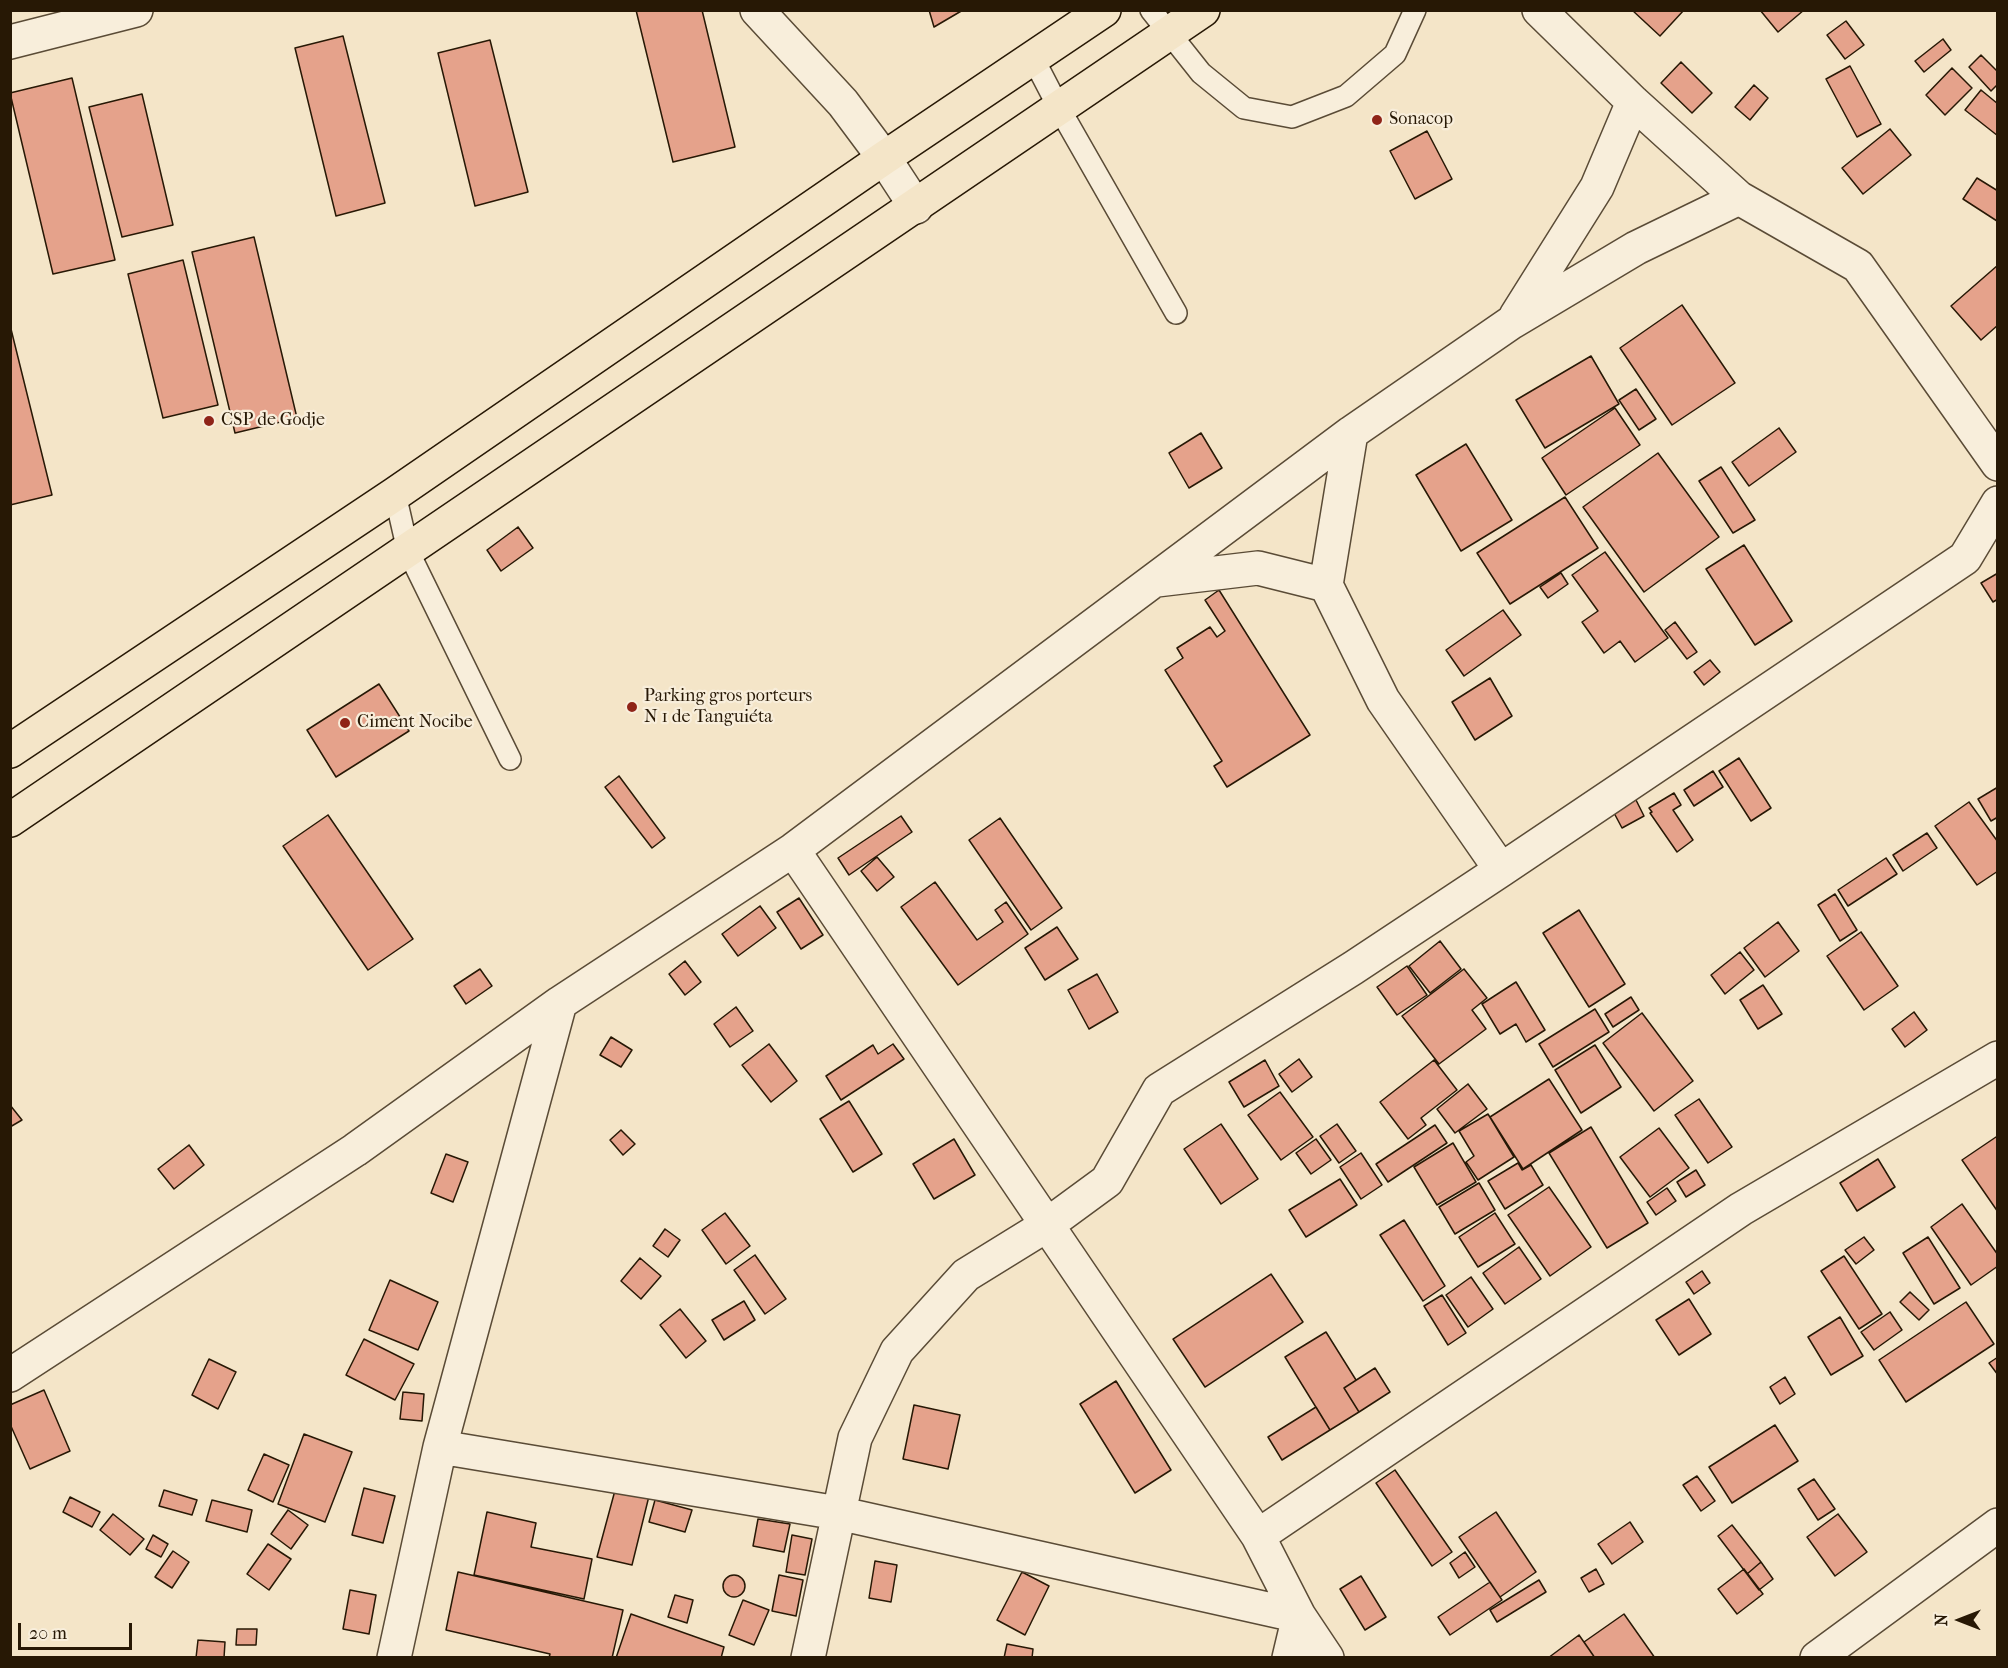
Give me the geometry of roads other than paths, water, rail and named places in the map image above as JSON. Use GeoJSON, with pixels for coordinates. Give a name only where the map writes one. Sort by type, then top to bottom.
{"type":"FeatureCollection","features":[{"type":"Feature","properties":{"kind":"highway"},"geometry":{"type":"LineString","coordinates":[[10,751],[395,494],[884,158],[1104,10]]}},
{"type":"Feature","properties":{"kind":"highway"},"geometry":{"type":"LineString","coordinates":[[10,820],[1059,108],[1160,22],[1203,10]]}},
{"type":"Feature","properties":{"kind":"street"},"geometry":{"type":"LineString","coordinates":[[10,42],[136,10]]}},
{"type":"Feature","properties":{"kind":"street"},"geometry":{"type":"LineString","coordinates":[[757,10],[843,103],[884,158],[916,207]]}},
{"type":"Feature","properties":{"kind":"street"},"geometry":{"type":"LineString","coordinates":[[1539,10],[1633,102],[1739,198],[1858,266],[1998,464]]}},
{"type":"Feature","properties":{"kind":"street"},"geometry":{"type":"LineString","coordinates":[[1512,322],[1597,187],[1633,102]]}},
{"type":"Feature","properties":{"kind":"street"},"geometry":{"type":"LineString","coordinates":[[10,1376],[355,1150],[560,1003],[793,850],[1351,434],[1512,322],[1636,248],[1739,198]]}},
{"type":"Feature","properties":{"kind":"street"},"geometry":{"type":"LineString","coordinates":[[1351,434],[1326,585],[1383,700],[1501,870]]}},
{"type":"Feature","properties":{"kind":"street"},"geometry":{"type":"LineString","coordinates":[[808,1658],[855,1438],[897,1351],[966,1275],[1047,1225],[1107,1181],[1159,1090],[1353,968],[1965,558],[1998,503]]}},
{"type":"Feature","properties":{"kind":"street"},"geometry":{"type":"LineString","coordinates":[[1155,580],[1258,568],[1326,585]]}},
{"type":"Feature","properties":{"kind":"street"},"geometry":{"type":"LineString","coordinates":[[793,850],[1258,1536],[1299,1616],[1327,1658]]}},
{"type":"Feature","properties":{"kind":"street"},"geometry":{"type":"LineString","coordinates":[[394,1658],[440,1447],[560,1003]]}},
{"type":"Feature","properties":{"kind":"street"},"geometry":{"type":"LineString","coordinates":[[1258,1536],[1741,1209],[1998,1058]]}},
{"type":"Feature","properties":{"kind":"street"},"geometry":{"type":"LineString","coordinates":[[440,1447],[838,1513],[1299,1616]]}},
{"type":"Feature","properties":{"kind":"street"},"geometry":{"type":"LineString","coordinates":[[1817,1658],[1998,1525]]}},
{"type":"Feature","properties":{"kind":"street"},"geometry":{"type":"LineString","coordinates":[[1289,1658],[1299,1616]]}},
{"type":"Feature","properties":{"kind":"lane"},"geometry":{"type":"LineString","coordinates":[[1160,22],[1201,73],[1244,108],[1292,117],[1346,96],[1395,54],[1415,10]]}},
{"type":"Feature","properties":{"kind":"lane"},"geometry":{"type":"LineString","coordinates":[[1033,58],[1176,313]]}},
{"type":"Feature","properties":{"kind":"lane"},"geometry":{"type":"LineString","coordinates":[[395,494],[408,551],[510,759]]}},
{"type":"Feature","properties":{"kind":"place","name":"Sonacop"},"geometry":{"type":"Point","coordinates":[1377,120]}},
{"type":"Feature","properties":{"kind":"place","name":"CSP de Godje"},"geometry":{"type":"Point","coordinates":[209,421]}},
{"type":"Feature","properties":{"kind":"place","name":"Parking gros porteurs N 1 de Tanguiéta"},"geometry":{"type":"Point","coordinates":[632,707]}},
{"type":"Feature","properties":{"kind":"place","name":"Ciment Nocibe"},"geometry":{"type":"Point","coordinates":[345,723]}}]}
